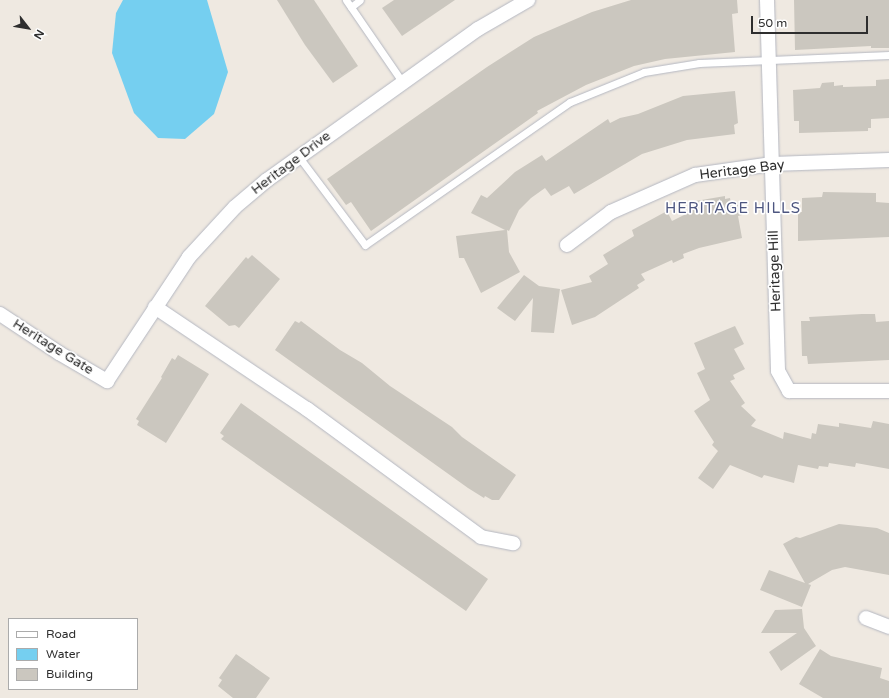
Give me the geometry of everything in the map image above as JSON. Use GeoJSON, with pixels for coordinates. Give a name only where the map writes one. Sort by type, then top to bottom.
{"type":"FeatureCollection","features":[{"type":"Feature","properties":{"kind":"street","name":"Heritage Drive"},"geometry":{"type":"LineString","coordinates":[[107,380],[189,257],[211,230],[235,207],[298,157],[478,29],[528,0]]}},
{"type":"Feature","properties":{"kind":"street","name":"Heritage Hill"},"geometry":{"type":"LineString","coordinates":[[767,0],[778,371],[782,381],[790,391],[889,391]]}},
{"type":"Feature","properties":{"kind":"street","name":"Heritage Bay"},"geometry":{"type":"LineString","coordinates":[[566,245],[611,212],[695,175],[772,164],[889,160]]}},
{"type":"Feature","properties":{"kind":"street"},"geometry":{"type":"LineString","coordinates":[[155,307],[307,409],[481,537],[513,543]]}},
{"type":"Feature","properties":{"kind":"street","name":"Heritage Gate"},"geometry":{"type":"LineString","coordinates":[[0,314],[59,353],[107,380]]}},
{"type":"Feature","properties":{"kind":"street"},"geometry":{"type":"LineString","coordinates":[[866,618],[889,627]]}},
{"type":"Feature","properties":{"kind":"lane"},"geometry":{"type":"LineString","coordinates":[[346,0],[403,83]]}},
{"type":"Feature","properties":{"kind":"lane"},"geometry":{"type":"LineString","coordinates":[[350,7],[360,0]]}},
{"type":"Feature","properties":{"kind":"lane"},"geometry":{"type":"LineString","coordinates":[[298,157],[365,245],[570,102],[644,72],[699,63],[889,55]]}},
{"type":"Feature","properties":{"kind":"water"},"geometry":{"type":"Polygon","coordinates":[[[123,0],[207,0],[228,72],[214,114],[185,139],[158,138],[134,113],[112,53],[116,13],[123,0]]]}},
{"type":"Feature","properties":{"kind":"building"},"geometry":{"type":"Polygon","coordinates":[[[277,0],[314,0],[358,66],[333,83],[305,45],[277,0]]]}},
{"type":"Feature","properties":{"kind":"building"},"geometry":{"type":"Polygon","coordinates":[[[394,0],[455,0],[402,36],[382,8],[394,0]]]}},
{"type":"Feature","properties":{"kind":"building"},"geometry":{"type":"Polygon","coordinates":[[[631,0],[737,0],[738,13],[732,14],[735,52],[665,59],[634,66],[586,85],[537,111],[538,113],[371,231],[351,202],[346,205],[327,179],[487,67],[534,37],[592,12],[631,0]]]}},
{"type":"Feature","properties":{"kind":"building"},"geometry":{"type":"Polygon","coordinates":[[[794,0],[889,0],[889,48],[871,48],[871,46],[795,50],[794,0]]]}},
{"type":"Feature","properties":{"kind":"building"},"geometry":{"type":"Polygon","coordinates":[[[889,79],[889,118],[871,119],[871,128],[868,128],[868,131],[799,133],[799,121],[794,121],[793,90],[820,88],[822,83],[834,82],[834,86],[843,85],[843,87],[876,86],[876,80],[889,79]]]}},
{"type":"Feature","properties":{"kind":"building"},"geometry":{"type":"Polygon","coordinates":[[[735,91],[738,123],[734,125],[735,134],[687,140],[642,154],[574,194],[569,186],[551,196],[545,188],[531,198],[519,210],[509,231],[507,230],[509,252],[520,272],[481,293],[464,258],[459,258],[456,236],[505,230],[471,213],[481,195],[487,198],[515,172],[542,155],[546,161],[608,119],[610,123],[620,118],[638,114],[683,96],[735,91]]]}},
{"type":"Feature","properties":{"kind":"building"},"geometry":{"type":"Polygon","coordinates":[[[823,192],[876,193],[876,202],[889,203],[889,237],[798,241],[798,212],[802,212],[802,198],[822,197],[823,192]]]}},
{"type":"Feature","properties":{"kind":"building"},"geometry":{"type":"Polygon","coordinates":[[[725,196],[725,199],[730,198],[731,204],[739,202],[742,215],[738,216],[742,238],[699,248],[683,254],[684,258],[673,263],[672,260],[641,274],[645,280],[637,285],[639,288],[595,317],[572,325],[561,290],[592,282],[589,276],[608,264],[603,255],[634,236],[632,230],[667,211],[672,221],[692,211],[690,202],[725,196]]]}},
{"type":"Feature","properties":{"kind":"building"},"geometry":{"type":"Polygon","coordinates":[[[252,255],[280,279],[239,328],[235,325],[229,326],[205,306],[246,257],[248,259],[252,255]]]}},
{"type":"Feature","properties":{"kind":"building"},"geometry":{"type":"Polygon","coordinates":[[[524,275],[539,286],[560,289],[554,333],[531,332],[533,298],[515,321],[497,308],[524,275]]]}},
{"type":"Feature","properties":{"kind":"building"},"geometry":{"type":"Polygon","coordinates":[[[875,314],[876,322],[889,321],[889,360],[808,364],[807,356],[802,356],[801,321],[810,321],[809,317],[875,314]]]}},
{"type":"Feature","properties":{"kind":"building"},"geometry":{"type":"Polygon","coordinates":[[[295,321],[299,323],[301,321],[340,350],[362,363],[390,386],[452,427],[462,437],[516,475],[499,500],[492,500],[485,496],[484,498],[468,488],[275,350],[295,321]]]}},
{"type":"Feature","properties":{"kind":"building"},"geometry":{"type":"Polygon","coordinates":[[[735,326],[744,344],[734,349],[745,369],[733,375],[735,379],[730,381],[745,403],[741,406],[756,420],[751,426],[783,439],[784,432],[811,439],[812,433],[816,434],[818,424],[839,427],[839,423],[871,428],[873,421],[889,424],[889,469],[856,463],[855,467],[829,463],[828,467],[819,466],[818,469],[798,465],[794,483],[764,475],[762,478],[730,465],[713,489],[698,478],[718,451],[712,445],[714,442],[694,411],[710,400],[697,373],[705,369],[694,343],[735,326]]]}},
{"type":"Feature","properties":{"kind":"building"},"geometry":{"type":"Polygon","coordinates":[[[178,355],[209,374],[166,443],[137,425],[139,421],[136,419],[162,378],[161,377],[172,358],[175,360],[178,355]]]}},
{"type":"Feature","properties":{"kind":"building"},"geometry":{"type":"Polygon","coordinates":[[[241,403],[488,579],[466,611],[221,439],[224,436],[220,433],[241,403]]]}},
{"type":"Feature","properties":{"kind":"building"},"geometry":{"type":"Polygon","coordinates":[[[839,524],[877,528],[889,533],[889,575],[845,567],[832,570],[808,584],[811,585],[802,607],[760,590],[769,570],[805,583],[783,544],[796,537],[800,538],[839,524]]]}},
{"type":"Feature","properties":{"kind":"building"},"geometry":{"type":"Polygon","coordinates":[[[802,609],[804,628],[816,646],[781,671],[769,652],[797,633],[761,633],[775,610],[802,609]]]}},
{"type":"Feature","properties":{"kind":"building"},"geometry":{"type":"Polygon","coordinates":[[[820,649],[831,656],[882,668],[880,678],[889,681],[889,698],[823,698],[799,684],[820,649]]]}},
{"type":"Feature","properties":{"kind":"building"},"geometry":{"type":"Polygon","coordinates":[[[236,654],[270,678],[256,698],[233,698],[218,686],[222,680],[219,678],[236,654]]]}},
{"type":"Feature","properties":{"kind":"district","name":"HERITAGE HILLS"},"geometry":{"type":"Point","coordinates":[733,209]}}]}
